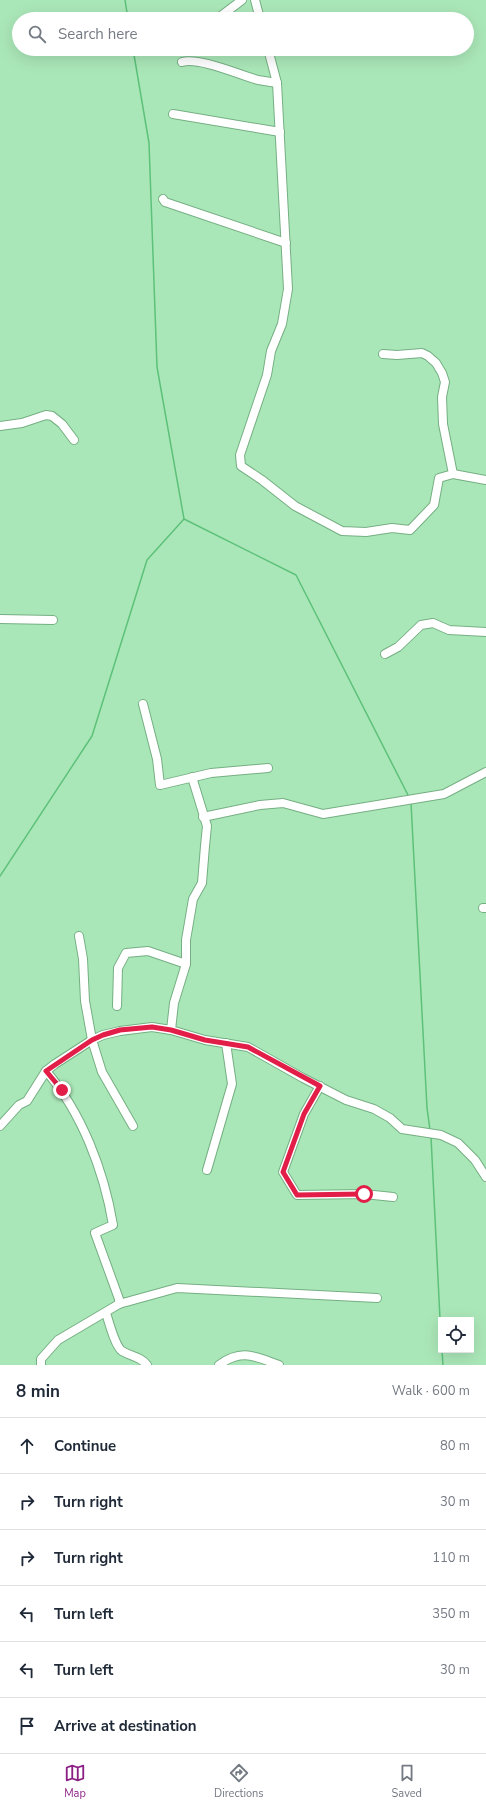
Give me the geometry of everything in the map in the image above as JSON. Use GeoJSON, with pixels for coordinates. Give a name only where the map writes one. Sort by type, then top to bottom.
{"type":"FeatureCollection","features":[{"type":"Feature","properties":{"kind":"street"},"geometry":{"type":"LineString","coordinates":[[226,12],[242,0]]}},
{"type":"Feature","properties":{"kind":"street"},"geometry":{"type":"LineString","coordinates":[[255,0],[258,12]]}},
{"type":"Feature","properties":{"kind":"street"},"geometry":{"type":"LineString","coordinates":[[270,56],[277,83],[288,289],[282,324],[271,351],[267,375],[255,415],[240,455],[241,466],[262,480],[295,506],[342,531],[366,532],[392,528],[410,530],[434,505],[439,478],[452,474],[486,480]]}},
{"type":"Feature","properties":{"kind":"street"},"geometry":{"type":"LineString","coordinates":[[182,62],[189,60],[201,62],[259,80],[277,83]]}},
{"type":"Feature","properties":{"kind":"street"},"geometry":{"type":"LineString","coordinates":[[173,114],[280,132]]}},
{"type":"Feature","properties":{"kind":"street"},"geometry":{"type":"LineString","coordinates":[[163,199],[165,202],[193,212],[286,242]]}},
{"type":"Feature","properties":{"kind":"street"},"geometry":{"type":"LineString","coordinates":[[383,354],[422,353],[436,363],[442,373],[445,382],[442,398],[443,424],[452,474]]}},
{"type":"Feature","properties":{"kind":"street"},"geometry":{"type":"LineString","coordinates":[[0,426],[22,423],[46,415],[52,416],[59,421],[74,440]]}},
{"type":"Feature","properties":{"kind":"street"},"geometry":{"type":"LineString","coordinates":[[0,619],[52,620]]}},
{"type":"Feature","properties":{"kind":"street"},"geometry":{"type":"LineString","coordinates":[[385,654],[398,647],[421,625],[433,623],[449,630],[486,632]]}},
{"type":"Feature","properties":{"kind":"street"},"geometry":{"type":"LineString","coordinates":[[143,704],[157,759],[160,785],[211,773],[268,768]]}},
{"type":"Feature","properties":{"kind":"street"},"geometry":{"type":"LineString","coordinates":[[203,817],[260,805],[283,803],[322,814],[444,794],[486,772]]}},
{"type":"Feature","properties":{"kind":"street"},"geometry":{"type":"LineString","coordinates":[[171,1030],[174,1004],[186,964],[186,940],[193,899],[202,883],[207,826],[192,777]]}},
{"type":"Feature","properties":{"kind":"street"},"geometry":{"type":"LineString","coordinates":[[79,936],[83,959],[85,1001],[92,1040],[102,1072],[133,1126]]}},
{"type":"Feature","properties":{"kind":"street"},"geometry":{"type":"LineString","coordinates":[[117,1006],[118,968],[126,953],[148,951],[186,964]]}},
{"type":"Feature","properties":{"kind":"street"},"geometry":{"type":"LineString","coordinates":[[0,1126],[19,1105],[27,1101],[46,1071],[92,1040],[111,1033],[129,1029],[152,1027],[171,1030],[205,1040],[248,1047],[346,1100],[374,1109],[390,1118],[402,1129],[441,1134],[458,1143],[475,1160],[486,1177]]}},
{"type":"Feature","properties":{"kind":"street"},"geometry":{"type":"LineString","coordinates":[[207,1170],[232,1084],[226,1043]]}},
{"type":"Feature","properties":{"kind":"street"},"geometry":{"type":"LineString","coordinates":[[46,1071],[62,1090],[81,1126],[95,1158],[113,1225],[95,1233],[119,1299],[119,1304]]}},
{"type":"Feature","properties":{"kind":"street"},"geometry":{"type":"LineString","coordinates":[[320,1086],[304,1114],[283,1172],[297,1195],[364,1194],[392,1197]]}},
{"type":"Feature","properties":{"kind":"street"},"geometry":{"type":"LineString","coordinates":[[41,1365],[41,1359],[58,1340],[119,1304],[177,1288],[378,1298]]}},
{"type":"Feature","properties":{"kind":"street"},"geometry":{"type":"LineString","coordinates":[[106,1313],[117,1346],[122,1351],[142,1359],[147,1365]]}},
{"type":"Feature","properties":{"kind":"street"},"geometry":{"type":"LineString","coordinates":[[219,1365],[224,1361],[247,1354],[279,1365]]}},
{"type":"Feature","properties":{"kind":"waterway"},"geometry":{"type":"LineString","coordinates":[[125,0],[127,12]]}},
{"type":"Feature","properties":{"kind":"waterway"},"geometry":{"type":"LineString","coordinates":[[134,56],[149,143],[157,367],[184,519],[296,575],[409,797]]}},
{"type":"Feature","properties":{"kind":"waterway"},"geometry":{"type":"LineString","coordinates":[[0,876],[92,736],[147,560],[184,519]]}},
{"type":"Feature","properties":{"kind":"waterway"},"geometry":{"type":"LineString","coordinates":[[411,803],[427,1108],[430,1130]]}},
{"type":"Feature","properties":{"kind":"waterway"},"geometry":{"type":"LineString","coordinates":[[431,1137],[440,1317]]}},
{"type":"Feature","properties":{"kind":"waterway"},"geometry":{"type":"LineString","coordinates":[[442,1353],[443,1365]]}},
{"type":"Feature","properties":{"kind":"route"},"geometry":{"type":"LineString","coordinates":[[62,1090],[46,1071],[92,1040],[120,1030],[152,1027],[171,1030],[205,1040],[238,1044],[248,1047],[320,1086],[304,1114],[283,1172],[297,1195],[364,1194]]}}]}
